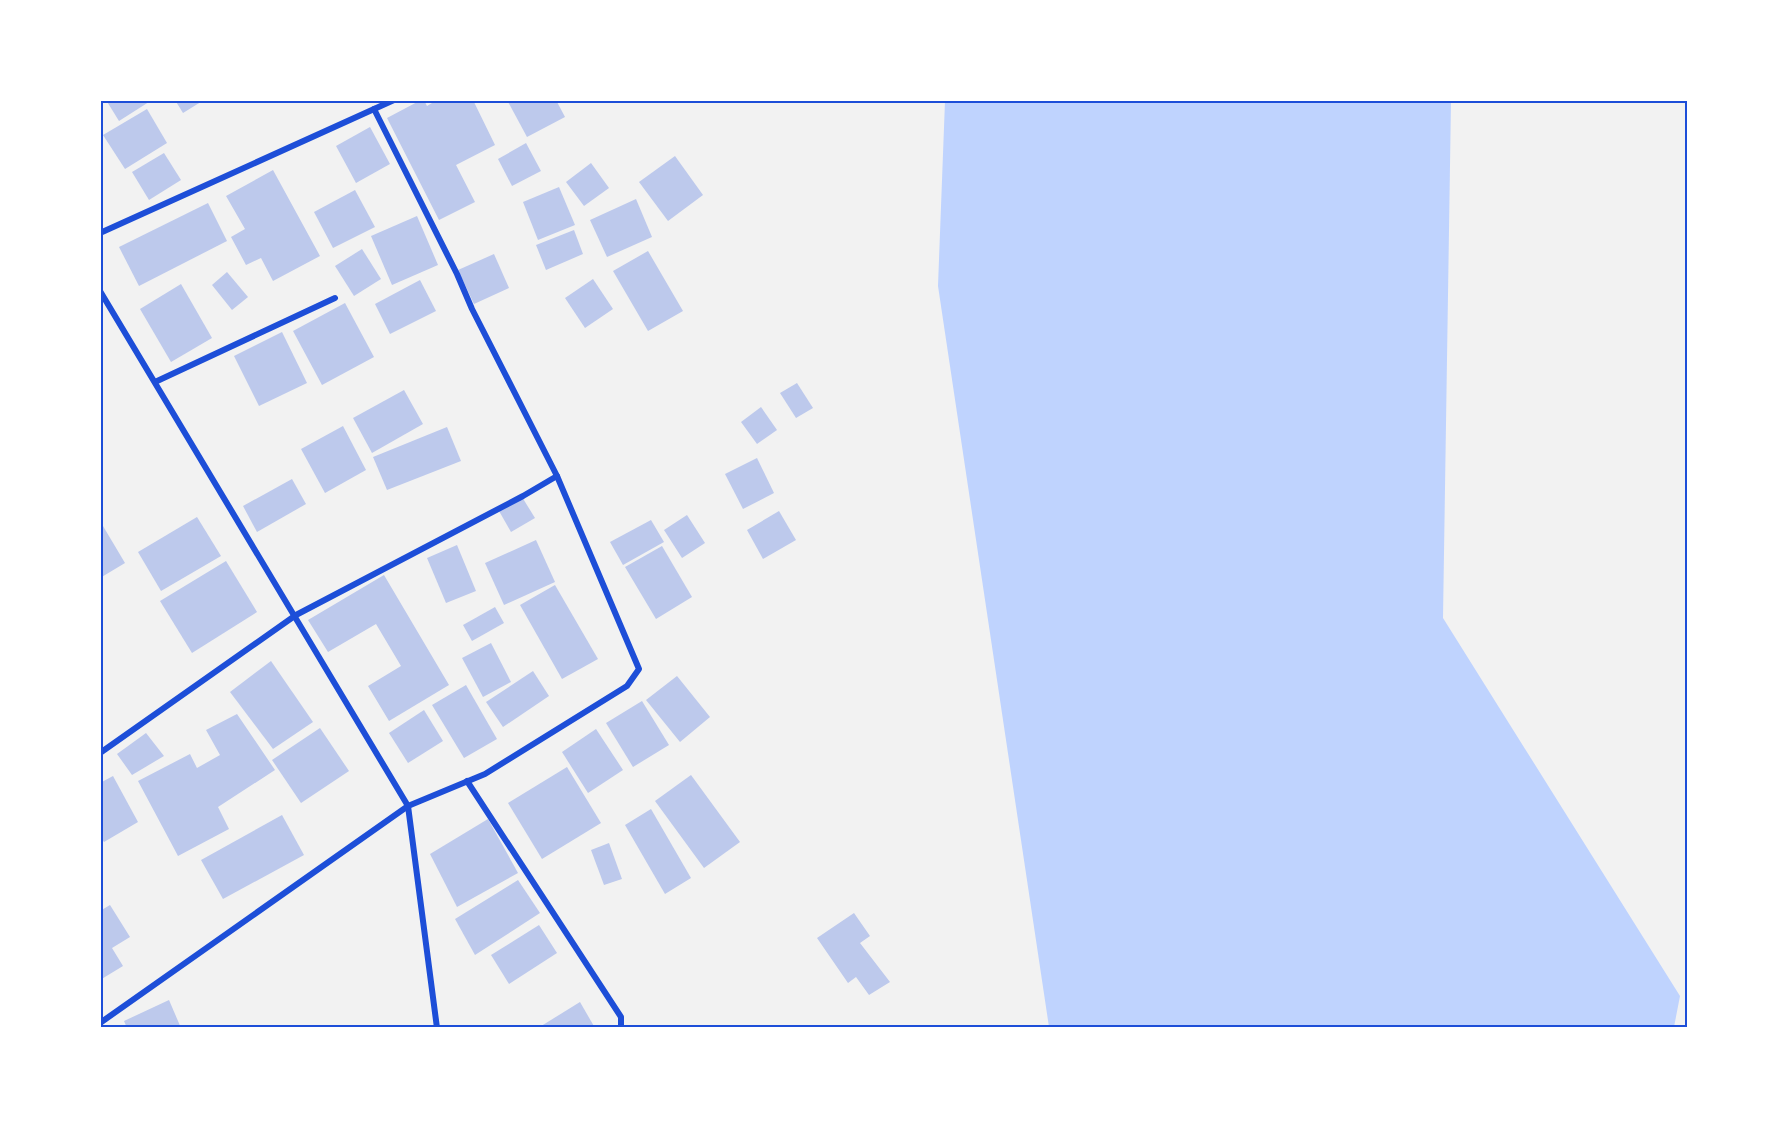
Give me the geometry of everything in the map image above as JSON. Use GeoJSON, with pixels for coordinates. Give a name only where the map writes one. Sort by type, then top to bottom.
{"type":"FeatureCollection","features":[{"type":"Feature","properties":{"kind":"street"},"geometry":{"type":"LineString","coordinates":[[100,232],[394,100]]}},
{"type":"Feature","properties":{"kind":"street"},"geometry":{"type":"LineString","coordinates":[[100,1023],[408,806],[485,774],[627,686],[639,669],[557,476],[374,109]]}},
{"type":"Feature","properties":{"kind":"street"},"geometry":{"type":"LineString","coordinates":[[100,291],[296,615],[408,806],[437,1028]]}},
{"type":"Feature","properties":{"kind":"street"},"geometry":{"type":"LineString","coordinates":[[155,382],[335,298]]}},
{"type":"Feature","properties":{"kind":"street"},"geometry":{"type":"LineString","coordinates":[[100,753],[296,615],[557,476]]}},
{"type":"Feature","properties":{"kind":"street"},"geometry":{"type":"LineString","coordinates":[[467,781],[621,1017],[621,1028]]}},
{"type":"Feature","properties":{"kind":"water"},"geometry":{"type":"Polygon","coordinates":[[[945,101],[1451,101],[1443,618],[1680,996],[1674,1027],[1049,1027],[938,286],[945,101]]]}},
{"type":"Feature","properties":{"kind":"building"},"geometry":{"type":"Polygon","coordinates":[[[106,100],[152,100],[119,121],[106,100]]]}},
{"type":"Feature","properties":{"kind":"building"},"geometry":{"type":"Polygon","coordinates":[[[175,100],[204,100],[183,113],[175,100]]]}},
{"type":"Feature","properties":{"kind":"building"},"geometry":{"type":"Polygon","coordinates":[[[424,100],[427,106],[437,100],[473,100],[495,145],[456,165],[475,202],[439,220],[387,118],[424,100]]]}},
{"type":"Feature","properties":{"kind":"building"},"geometry":{"type":"Polygon","coordinates":[[[507,100],[556,100],[565,117],[527,137],[507,100]]]}},
{"type":"Feature","properties":{"kind":"building"},"geometry":{"type":"Polygon","coordinates":[[[147,109],[167,143],[125,169],[103,135],[147,109]]]}},
{"type":"Feature","properties":{"kind":"building"},"geometry":{"type":"Polygon","coordinates":[[[370,127],[390,164],[356,183],[336,146],[370,127]]]}},
{"type":"Feature","properties":{"kind":"building"},"geometry":{"type":"Polygon","coordinates":[[[526,143],[541,171],[512,186],[498,159],[526,143]]]}},
{"type":"Feature","properties":{"kind":"building"},"geometry":{"type":"Polygon","coordinates":[[[164,153],[181,180],[149,200],[132,172],[164,153]]]}},
{"type":"Feature","properties":{"kind":"building"},"geometry":{"type":"Polygon","coordinates":[[[675,156],[703,195],[668,221],[639,182],[675,156]]]}},
{"type":"Feature","properties":{"kind":"building"},"geometry":{"type":"Polygon","coordinates":[[[591,163],[609,188],[584,206],[566,182],[591,163]]]}},
{"type":"Feature","properties":{"kind":"building"},"geometry":{"type":"Polygon","coordinates":[[[273,170],[320,256],[273,281],[261,258],[246,265],[231,237],[245,229],[226,196],[273,170]]]}},
{"type":"Feature","properties":{"kind":"building"},"geometry":{"type":"Polygon","coordinates":[[[559,187],[575,225],[538,240],[523,202],[559,187]]]}},
{"type":"Feature","properties":{"kind":"building"},"geometry":{"type":"Polygon","coordinates":[[[355,190],[375,227],[333,248],[314,212],[355,190]]]}},
{"type":"Feature","properties":{"kind":"building"},"geometry":{"type":"Polygon","coordinates":[[[636,199],[652,237],[607,257],[590,220],[636,199]]]}},
{"type":"Feature","properties":{"kind":"building"},"geometry":{"type":"Polygon","coordinates":[[[208,203],[227,241],[139,286],[119,247],[208,203]]]}},
{"type":"Feature","properties":{"kind":"building"},"geometry":{"type":"Polygon","coordinates":[[[417,216],[438,265],[392,285],[371,236],[417,216]]]}},
{"type":"Feature","properties":{"kind":"building"},"geometry":{"type":"Polygon","coordinates":[[[574,230],[583,254],[546,270],[536,245],[574,230]]]}},
{"type":"Feature","properties":{"kind":"building"},"geometry":{"type":"Polygon","coordinates":[[[362,249],[381,279],[354,296],[335,266],[362,249]]]}},
{"type":"Feature","properties":{"kind":"building"},"geometry":{"type":"Polygon","coordinates":[[[648,251],[683,311],[648,331],[613,271],[648,251]]]}},
{"type":"Feature","properties":{"kind":"building"},"geometry":{"type":"Polygon","coordinates":[[[494,254],[509,288],[474,304],[458,270],[494,254]]]}},
{"type":"Feature","properties":{"kind":"building"},"geometry":{"type":"Polygon","coordinates":[[[227,272],[248,297],[232,310],[212,285],[227,272]]]}},
{"type":"Feature","properties":{"kind":"building"},"geometry":{"type":"Polygon","coordinates":[[[593,279],[613,309],[585,328],[565,298],[593,279]]]}},
{"type":"Feature","properties":{"kind":"building"},"geometry":{"type":"Polygon","coordinates":[[[420,280],[436,311],[390,334],[375,304],[420,280]]]}},
{"type":"Feature","properties":{"kind":"building"},"geometry":{"type":"Polygon","coordinates":[[[181,284],[212,338],[171,362],[140,309],[181,284]]]}},
{"type":"Feature","properties":{"kind":"building"},"geometry":{"type":"Polygon","coordinates":[[[345,303],[374,357],[322,385],[293,331],[345,303]]]}},
{"type":"Feature","properties":{"kind":"building"},"geometry":{"type":"Polygon","coordinates":[[[282,332],[307,383],[259,406],[234,356],[282,332]]]}},
{"type":"Feature","properties":{"kind":"building"},"geometry":{"type":"Polygon","coordinates":[[[797,383],[813,408],[796,418],[780,393],[797,383]]]}},
{"type":"Feature","properties":{"kind":"building"},"geometry":{"type":"Polygon","coordinates":[[[404,390],[423,424],[372,453],[353,418],[404,390]]]}},
{"type":"Feature","properties":{"kind":"building"},"geometry":{"type":"Polygon","coordinates":[[[761,407],[777,430],[757,444],[741,422],[761,407]]]}},
{"type":"Feature","properties":{"kind":"building"},"geometry":{"type":"Polygon","coordinates":[[[343,426],[366,470],[325,493],[301,449],[343,426]]]}},
{"type":"Feature","properties":{"kind":"building"},"geometry":{"type":"Polygon","coordinates":[[[447,427],[461,461],[387,490],[373,457],[447,427]]]}},
{"type":"Feature","properties":{"kind":"building"},"geometry":{"type":"Polygon","coordinates":[[[757,458],[774,493],[743,509],[725,474],[757,458]]]}},
{"type":"Feature","properties":{"kind":"building"},"geometry":{"type":"Polygon","coordinates":[[[292,479],[306,504],[257,532],[243,506],[292,479]]]}},
{"type":"Feature","properties":{"kind":"building"},"geometry":{"type":"Polygon","coordinates":[[[522,497],[535,518],[511,532],[499,511],[522,497]]]}},
{"type":"Feature","properties":{"kind":"building"},"geometry":{"type":"Polygon","coordinates":[[[779,511],[796,540],[763,559],[747,530],[779,511]]]}},
{"type":"Feature","properties":{"kind":"building"},"geometry":{"type":"Polygon","coordinates":[[[687,515],[705,543],[682,558],[664,530],[687,515]]]}},
{"type":"Feature","properties":{"kind":"building"},"geometry":{"type":"Polygon","coordinates":[[[197,517],[221,556],[161,591],[138,552],[197,517]]]}},
{"type":"Feature","properties":{"kind":"building"},"geometry":{"type":"Polygon","coordinates":[[[651,520],[664,542],[623,565],[610,542],[651,520]]]}},
{"type":"Feature","properties":{"kind":"building"},"geometry":{"type":"Polygon","coordinates":[[[100,521],[125,563],[100,578],[100,521]]]}},
{"type":"Feature","properties":{"kind":"building"},"geometry":{"type":"Polygon","coordinates":[[[536,540],[555,582],[504,605],[485,563],[536,540]]]}},
{"type":"Feature","properties":{"kind":"building"},"geometry":{"type":"Polygon","coordinates":[[[457,545],[476,591],[446,603],[427,558],[457,545]]]}},
{"type":"Feature","properties":{"kind":"building"},"geometry":{"type":"Polygon","coordinates":[[[662,546],[692,597],[656,619],[625,567],[662,546]]]}},
{"type":"Feature","properties":{"kind":"building"},"geometry":{"type":"Polygon","coordinates":[[[226,561],[257,612],[192,653],[160,601],[226,561]]]}},
{"type":"Feature","properties":{"kind":"building"},"geometry":{"type":"Polygon","coordinates":[[[384,575],[449,685],[389,721],[368,686],[401,666],[376,624],[328,652],[308,620],[384,575]]]}},
{"type":"Feature","properties":{"kind":"building"},"geometry":{"type":"Polygon","coordinates":[[[555,585],[598,659],[562,679],[520,605],[555,585]]]}},
{"type":"Feature","properties":{"kind":"building"},"geometry":{"type":"Polygon","coordinates":[[[495,607],[504,623],[472,641],[463,625],[495,607]]]}},
{"type":"Feature","properties":{"kind":"building"},"geometry":{"type":"Polygon","coordinates":[[[491,643],[511,682],[483,697],[462,658],[491,643]]]}},
{"type":"Feature","properties":{"kind":"building"},"geometry":{"type":"Polygon","coordinates":[[[271,661],[313,722],[273,749],[230,692],[271,661]]]}},
{"type":"Feature","properties":{"kind":"building"},"geometry":{"type":"Polygon","coordinates":[[[533,671],[549,696],[503,727],[486,702],[533,671]]]}},
{"type":"Feature","properties":{"kind":"building"},"geometry":{"type":"Polygon","coordinates":[[[677,676],[710,717],[680,742],[646,700],[677,676]]]}},
{"type":"Feature","properties":{"kind":"building"},"geometry":{"type":"Polygon","coordinates":[[[466,685],[497,739],[464,758],[432,705],[466,685]]]}},
{"type":"Feature","properties":{"kind":"building"},"geometry":{"type":"Polygon","coordinates":[[[642,701],[669,745],[633,767],[606,723],[642,701]]]}},
{"type":"Feature","properties":{"kind":"building"},"geometry":{"type":"Polygon","coordinates":[[[424,710],[443,741],[408,763],[389,733],[424,710]]]}},
{"type":"Feature","properties":{"kind":"building"},"geometry":{"type":"Polygon","coordinates":[[[237,714],[275,770],[218,807],[229,829],[178,856],[138,781],[190,754],[197,768],[220,755],[206,730],[237,714]]]}},
{"type":"Feature","properties":{"kind":"building"},"geometry":{"type":"Polygon","coordinates":[[[320,728],[349,771],[301,803],[272,760],[320,728]]]}},
{"type":"Feature","properties":{"kind":"building"},"geometry":{"type":"Polygon","coordinates":[[[596,729],[623,770],[588,793],[562,752],[596,729]]]}},
{"type":"Feature","properties":{"kind":"building"},"geometry":{"type":"Polygon","coordinates":[[[146,733],[164,756],[132,775],[117,754],[146,733]]]}},
{"type":"Feature","properties":{"kind":"building"},"geometry":{"type":"Polygon","coordinates":[[[567,767],[601,823],[542,859],[508,803],[567,767]]]}},
{"type":"Feature","properties":{"kind":"building"},"geometry":{"type":"Polygon","coordinates":[[[691,775],[740,842],[704,868],[655,801],[691,775]]]}},
{"type":"Feature","properties":{"kind":"building"},"geometry":{"type":"Polygon","coordinates":[[[113,776],[138,822],[104,842],[100,836],[100,783],[113,776]]]}},
{"type":"Feature","properties":{"kind":"building"},"geometry":{"type":"Polygon","coordinates":[[[651,809],[691,878],[665,894],[625,825],[651,809]]]}},
{"type":"Feature","properties":{"kind":"building"},"geometry":{"type":"Polygon","coordinates":[[[282,815],[304,855],[223,899],[201,860],[282,815]]]}},
{"type":"Feature","properties":{"kind":"building"},"geometry":{"type":"Polygon","coordinates":[[[488,819],[518,873],[457,907],[430,854],[488,819]]]}},
{"type":"Feature","properties":{"kind":"building"},"geometry":{"type":"Polygon","coordinates":[[[609,843],[622,879],[604,885],[591,850],[609,843]]]}},
{"type":"Feature","properties":{"kind":"building"},"geometry":{"type":"Polygon","coordinates":[[[518,880],[540,913],[475,955],[455,919],[518,880]]]}},
{"type":"Feature","properties":{"kind":"building"},"geometry":{"type":"Polygon","coordinates":[[[110,905],[130,937],[112,948],[123,966],[100,980],[100,911],[110,905]]]}},
{"type":"Feature","properties":{"kind":"building"},"geometry":{"type":"Polygon","coordinates":[[[854,913],[870,936],[860,943],[890,982],[869,995],[856,977],[848,983],[817,938],[854,913]]]}},
{"type":"Feature","properties":{"kind":"building"},"geometry":{"type":"Polygon","coordinates":[[[539,925],[557,953],[509,984],[491,955],[539,925]]]}},
{"type":"Feature","properties":{"kind":"building"},"geometry":{"type":"Polygon","coordinates":[[[169,1000],[181,1028],[127,1028],[124,1021],[169,1000]]]}},
{"type":"Feature","properties":{"kind":"building"},"geometry":{"type":"Polygon","coordinates":[[[580,1002],[595,1028],[538,1028],[580,1002]]]}}]}
